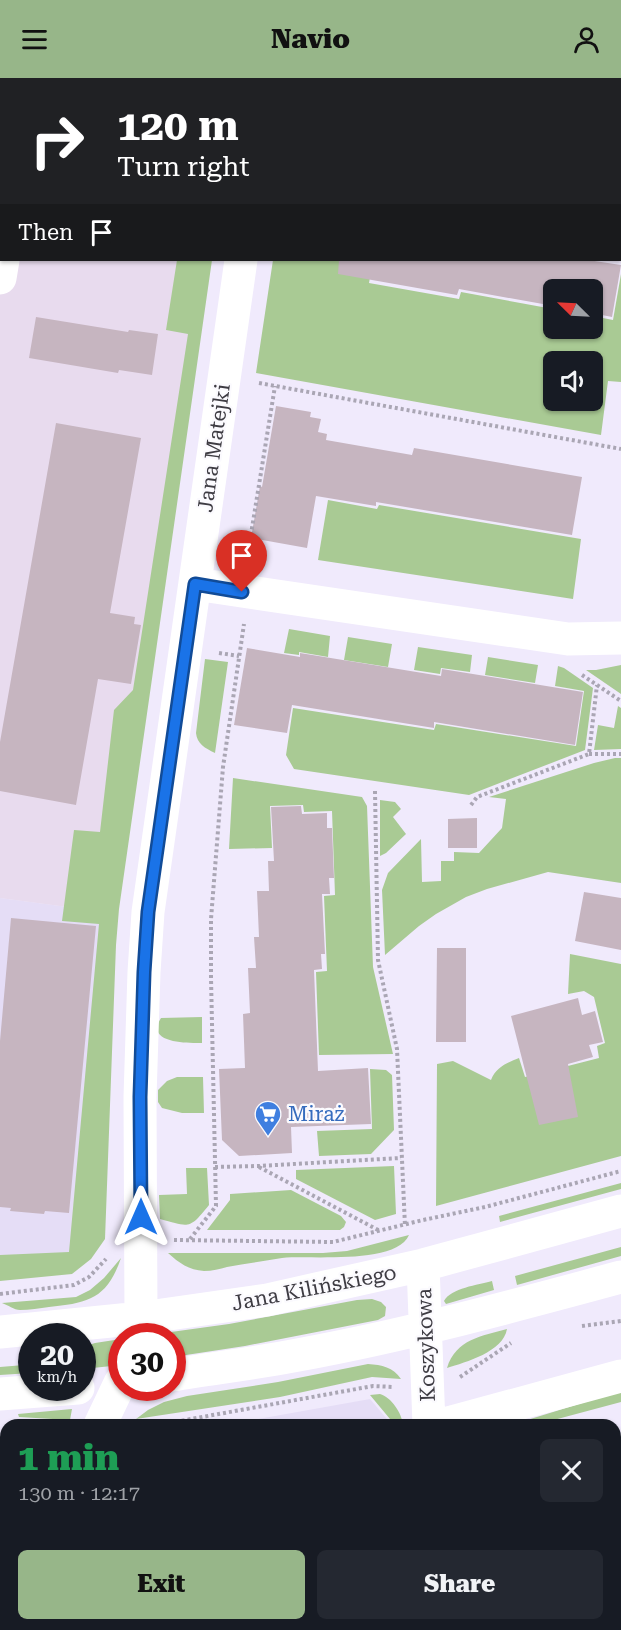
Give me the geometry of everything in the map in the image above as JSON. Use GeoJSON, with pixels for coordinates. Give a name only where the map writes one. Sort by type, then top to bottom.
{"type":"FeatureCollection","features":[{"type":"Feature","properties":{"kind":"street"},"geometry":{"type":"LineString","coordinates":[[0,278],[3,261]]}},
{"type":"Feature","properties":{"kind":"street","name":"Jana Matejki"},"geometry":{"type":"LineString","coordinates":[[141,1318],[140,1097],[148,912],[241,261]]}},
{"type":"Feature","properties":{"kind":"street"},"geometry":{"type":"LineString","coordinates":[[195,584],[568,639],[620,635]]}},
{"type":"Feature","properties":{"kind":"street","name":"Jana Kilińskiego"},"geometry":{"type":"LineString","coordinates":[[0,1332],[141,1318],[267,1300],[423,1265],[621,1211]]}},
{"type":"Feature","properties":{"kind":"street","name":"Koszykowa"},"geometry":{"type":"LineString","coordinates":[[423,1265],[429,1419]]}},
{"type":"Feature","properties":{"kind":"street"},"geometry":{"type":"LineString","coordinates":[[186,1373],[298,1355],[425,1328],[621,1277]]}},
{"type":"Feature","properties":{"kind":"street"},"geometry":{"type":"LineString","coordinates":[[463,1419],[621,1376]]}},
{"type":"Feature","properties":{"kind":"street"},"geometry":{"type":"LineString","coordinates":[[0,1394],[18,1393]]}},
{"type":"Feature","properties":{"kind":"street"},"geometry":{"type":"LineString","coordinates":[[103,1419],[112,1401]]}},
{"type":"Feature","properties":{"kind":"path"},"geometry":{"type":"LineString","coordinates":[[257,382],[621,449]]}},
{"type":"Feature","properties":{"kind":"path"},"geometry":{"type":"LineString","coordinates":[[190,1239],[216,1206],[211,919],[223,767],[274,386]]}},
{"type":"Feature","properties":{"kind":"path"},"geometry":{"type":"LineString","coordinates":[[589,754],[597,685]]}},
{"type":"Feature","properties":{"kind":"path"},"geometry":{"type":"LineString","coordinates":[[471,805],[477,797],[589,754],[621,754]]}},
{"type":"Feature","properties":{"kind":"path"},"geometry":{"type":"LineString","coordinates":[[375,791],[378,960],[397,1049],[405,1226]]}},
{"type":"Feature","properties":{"kind":"path"},"geometry":{"type":"LineString","coordinates":[[215,1167],[401,1158]]}},
{"type":"Feature","properties":{"kind":"path"},"geometry":{"type":"LineString","coordinates":[[258,1166],[381,1231]]}},
{"type":"Feature","properties":{"kind":"path"},"geometry":{"type":"LineString","coordinates":[[0,1294],[74,1285],[89,1277],[108,1257],[117,1240],[333,1242],[423,1220],[485,1208],[621,1171]]}},
{"type":"Feature","properties":{"kind":"path"},"geometry":{"type":"LineString","coordinates":[[196,1419],[374,1386],[406,1387],[462,1377],[516,1340]]}},
{"type":"Feature","properties":{"kind":"shaded area"},"geometry":{"type":"Polygon","coordinates":[[[0,261],[202,261],[105,912],[0,898],[0,261]]]}},
{"type":"Feature","properties":{"kind":"shaded area"},"geometry":{"type":"Polygon","coordinates":[[[0,898],[105,912],[71,1272],[0,1278],[0,898]]]}},
{"type":"Feature","properties":{"kind":"shaded area"},"geometry":{"type":"Polygon","coordinates":[[[370,1399],[387,1419],[258,1419],[370,1399]]]}},
{"type":"Feature","properties":{"kind":"green space"},"geometry":{"type":"Polygon","coordinates":[[[177,261],[212,261],[119,909],[105,1239],[91,1259],[72,1274],[0,1281],[0,1255],[69,1252],[99,924],[62,921],[74,830],[100,832],[114,710],[133,690],[188,334],[166,330],[177,261]]]}},
{"type":"Feature","properties":{"kind":"green space"},"geometry":{"type":"Polygon","coordinates":[[[273,261],[373,261],[369,283],[459,299],[461,292],[543,307],[543,339],[603,339],[603,318],[613,320],[621,274],[621,382],[608,381],[601,435],[256,373],[273,261]]]}},
{"type":"Feature","properties":{"kind":"green space"},"geometry":{"type":"Polygon","coordinates":[[[328,500],[377,509],[379,505],[581,539],[573,599],[318,560],[328,500]]]}},
{"type":"Feature","properties":{"kind":"green space"},"geometry":{"type":"Polygon","coordinates":[[[289,629],[330,636],[328,657],[299,652],[299,655],[284,653],[289,629]]]}},
{"type":"Feature","properties":{"kind":"green space"},"geometry":{"type":"Polygon","coordinates":[[[348,637],[392,644],[388,667],[344,660],[348,637]]]}},
{"type":"Feature","properties":{"kind":"green space"},"geometry":{"type":"Polygon","coordinates":[[[418,647],[472,655],[470,672],[441,668],[440,674],[414,670],[418,647]]]}},
{"type":"Feature","properties":{"kind":"green space"},"geometry":{"type":"Polygon","coordinates":[[[488,657],[538,665],[535,683],[485,675],[488,657]]]}},
{"type":"Feature","properties":{"kind":"green space"},"geometry":{"type":"Polygon","coordinates":[[[205,659],[228,662],[215,753],[200,743],[196,733],[205,659]]]}},
{"type":"Feature","properties":{"kind":"green space"},"geometry":{"type":"Polygon","coordinates":[[[621,665],[621,694],[586,670],[596,670],[621,665]]]}},
{"type":"Feature","properties":{"kind":"green space"},"geometry":{"type":"Polygon","coordinates":[[[558,666],[593,688],[585,750],[469,795],[294,769],[286,755],[293,708],[434,730],[436,724],[576,746],[584,691],[555,686],[558,666]]]}},
{"type":"Feature","properties":{"kind":"green space"},"geometry":{"type":"Polygon","coordinates":[[[618,706],[621,708],[621,749],[594,750],[598,725],[614,728],[618,706]]]}},
{"type":"Feature","properties":{"kind":"green space"},"geometry":{"type":"Polygon","coordinates":[[[621,758],[621,883],[548,872],[487,889],[466,897],[436,914],[385,955],[382,890],[388,873],[421,839],[422,882],[441,881],[441,861],[454,861],[454,852],[479,853],[502,828],[506,799],[489,797],[621,758]]]}},
{"type":"Feature","properties":{"kind":"green space"},"geometry":{"type":"Polygon","coordinates":[[[233,778],[362,797],[367,806],[373,967],[393,1054],[319,1055],[316,972],[327,971],[324,896],[335,895],[332,811],[304,812],[303,805],[270,806],[272,848],[229,849],[233,778]]]}},
{"type":"Feature","properties":{"kind":"green space"},"geometry":{"type":"Polygon","coordinates":[[[380,800],[395,802],[401,809],[393,817],[406,834],[380,856],[380,800]]]}},
{"type":"Feature","properties":{"kind":"green space"},"geometry":{"type":"Polygon","coordinates":[[[570,954],[621,964],[621,1156],[436,1206],[437,1064],[453,1061],[491,1080],[499,1069],[519,1058],[525,1077],[599,1058],[597,1046],[605,1043],[594,997],[584,991],[568,994],[570,954]]]}},
{"type":"Feature","properties":{"kind":"green space"},"geometry":{"type":"Polygon","coordinates":[[[202,1017],[202,1043],[170,1040],[158,1033],[157,1027],[161,1018],[202,1017]]]}},
{"type":"Feature","properties":{"kind":"green space"},"geometry":{"type":"Polygon","coordinates":[[[370,1069],[386,1070],[392,1075],[394,1130],[371,1154],[319,1156],[317,1131],[372,1129],[370,1069]]]}},
{"type":"Feature","properties":{"kind":"green space"},"geometry":{"type":"Polygon","coordinates":[[[177,1077],[203,1077],[204,1113],[182,1113],[162,1108],[158,1102],[158,1090],[167,1081],[177,1077]]]}},
{"type":"Feature","properties":{"kind":"green space"},"geometry":{"type":"Polygon","coordinates":[[[394,1166],[396,1214],[375,1220],[296,1179],[296,1170],[394,1166]]]}},
{"type":"Feature","properties":{"kind":"green space"},"geometry":{"type":"Polygon","coordinates":[[[186,1168],[207,1168],[209,1205],[193,1223],[183,1225],[160,1219],[159,1195],[187,1194],[186,1168]]]}},
{"type":"Feature","properties":{"kind":"green space"},"geometry":{"type":"Polygon","coordinates":[[[621,1183],[621,1189],[500,1222],[499,1216],[621,1183]]]}},
{"type":"Feature","properties":{"kind":"green space"},"geometry":{"type":"Polygon","coordinates":[[[291,1190],[341,1216],[346,1222],[344,1227],[340,1230],[207,1230],[230,1200],[230,1194],[291,1190]]]}},
{"type":"Feature","properties":{"kind":"green space"},"geometry":{"type":"Polygon","coordinates":[[[409,1235],[401,1244],[388,1251],[371,1255],[282,1258],[207,1271],[189,1268],[168,1253],[323,1253],[347,1251],[409,1235]]]}},
{"type":"Feature","properties":{"kind":"green space"},"geometry":{"type":"Polygon","coordinates":[[[621,1247],[621,1256],[517,1285],[515,1276],[621,1247]]]}},
{"type":"Feature","properties":{"kind":"green space"},"geometry":{"type":"Polygon","coordinates":[[[121,1258],[109,1282],[102,1290],[85,1301],[23,1310],[2,1303],[76,1297],[90,1290],[104,1278],[121,1258]]]}},
{"type":"Feature","properties":{"kind":"green space"},"geometry":{"type":"Polygon","coordinates":[[[492,1281],[494,1290],[446,1304],[444,1301],[459,1290],[492,1281]]]}},
{"type":"Feature","properties":{"kind":"green space"},"geometry":{"type":"Polygon","coordinates":[[[372,1299],[381,1302],[386,1307],[385,1316],[378,1320],[186,1355],[186,1330],[372,1299]]]}},
{"type":"Feature","properties":{"kind":"green space"},"geometry":{"type":"Polygon","coordinates":[[[507,1329],[499,1344],[491,1350],[447,1368],[451,1358],[463,1345],[479,1337],[507,1329]]]}},
{"type":"Feature","properties":{"kind":"green space"},"geometry":{"type":"Polygon","coordinates":[[[108,1341],[108,1366],[96,1368],[96,1343],[108,1341]]]}},
{"type":"Feature","properties":{"kind":"green space"},"geometry":{"type":"Polygon","coordinates":[[[368,1364],[387,1367],[401,1379],[372,1377],[280,1397],[136,1419],[164,1402],[186,1401],[187,1396],[278,1382],[368,1364]]]}},
{"type":"Feature","properties":{"kind":"green space"},"geometry":{"type":"Polygon","coordinates":[[[18,1366],[18,1374],[0,1375],[0,1367],[18,1366]]]}},
{"type":"Feature","properties":{"kind":"green space"},"geometry":{"type":"Polygon","coordinates":[[[621,1391],[621,1402],[557,1419],[530,1419],[621,1391]]]}},
{"type":"Feature","properties":{"kind":"green space"},"geometry":{"type":"Polygon","coordinates":[[[380,1394],[388,1398],[402,1419],[390,1419],[370,1395],[380,1394]]]}},
{"type":"Feature","properties":{"kind":"green space"},"geometry":{"type":"Polygon","coordinates":[[[72,1409],[70,1419],[19,1417],[18,1414],[72,1409]]]}},
{"type":"Feature","properties":{"kind":"building"},"geometry":{"type":"Polygon","coordinates":[[[339,261],[595,261],[621,265],[612,317],[603,315],[603,279],[543,279],[543,304],[459,289],[457,295],[338,274],[339,261]]]}},
{"type":"Feature","properties":{"kind":"building"},"geometry":{"type":"Polygon","coordinates":[[[36,317],[128,332],[129,330],[158,334],[152,375],[119,370],[118,373],[29,358],[36,317]]]}},
{"type":"Feature","properties":{"kind":"building"},"geometry":{"type":"Polygon","coordinates":[[[276,406],[311,412],[310,417],[321,419],[318,432],[327,434],[326,440],[412,455],[414,448],[582,477],[572,535],[376,502],[376,506],[316,496],[307,548],[251,538],[276,406]]]}},
{"type":"Feature","properties":{"kind":"building"},"geometry":{"type":"Polygon","coordinates":[[[56,423],[141,438],[110,613],[135,617],[134,624],[141,625],[131,684],[98,679],[76,805],[0,791],[0,742],[56,423]]]}},
{"type":"Feature","properties":{"kind":"building"},"geometry":{"type":"Polygon","coordinates":[[[247,648],[300,657],[300,653],[441,676],[442,669],[583,692],[575,745],[434,722],[434,728],[292,705],[287,733],[234,725],[247,648]]]}},
{"type":"Feature","properties":{"kind":"building"},"geometry":{"type":"Polygon","coordinates":[[[301,806],[302,814],[327,813],[327,828],[332,828],[334,878],[329,878],[330,894],[322,894],[325,954],[321,954],[322,969],[314,970],[318,1071],[368,1068],[371,1124],[291,1127],[292,1153],[239,1156],[222,1140],[219,1069],[245,1068],[243,1014],[250,1013],[248,968],[256,968],[254,937],[259,937],[257,891],[269,891],[268,861],[274,861],[271,807],[301,806]]]}},
{"type":"Feature","properties":{"kind":"building"},"geometry":{"type":"Polygon","coordinates":[[[477,818],[477,848],[448,848],[448,819],[477,818]]]}},
{"type":"Feature","properties":{"kind":"building"},"geometry":{"type":"Polygon","coordinates":[[[584,892],[621,898],[621,950],[575,941],[584,892]]]}},
{"type":"Feature","properties":{"kind":"building"},"geometry":{"type":"Polygon","coordinates":[[[11,918],[96,926],[69,1213],[45,1211],[44,1214],[10,1211],[11,1208],[0,1207],[0,1041],[11,918]]]}},
{"type":"Feature","properties":{"kind":"building"},"geometry":{"type":"Polygon","coordinates":[[[437,948],[466,948],[466,1042],[436,1042],[437,948]]]}},
{"type":"Feature","properties":{"kind":"building"},"geometry":{"type":"Polygon","coordinates":[[[578,998],[582,1015],[595,1011],[603,1042],[589,1045],[593,1057],[568,1064],[578,1117],[539,1125],[511,1016],[578,998]]]}},
{"type":"Feature","properties":{"kind":"place","name":"Miraż"},"geometry":{"type":"Point","coordinates":[268,1137]}},
{"type":"Feature","properties":{"kind":"route"},"geometry":{"type":"LineString","coordinates":[[141,1217],[140,1097],[148,912],[195,584],[242,592]]}}]}
